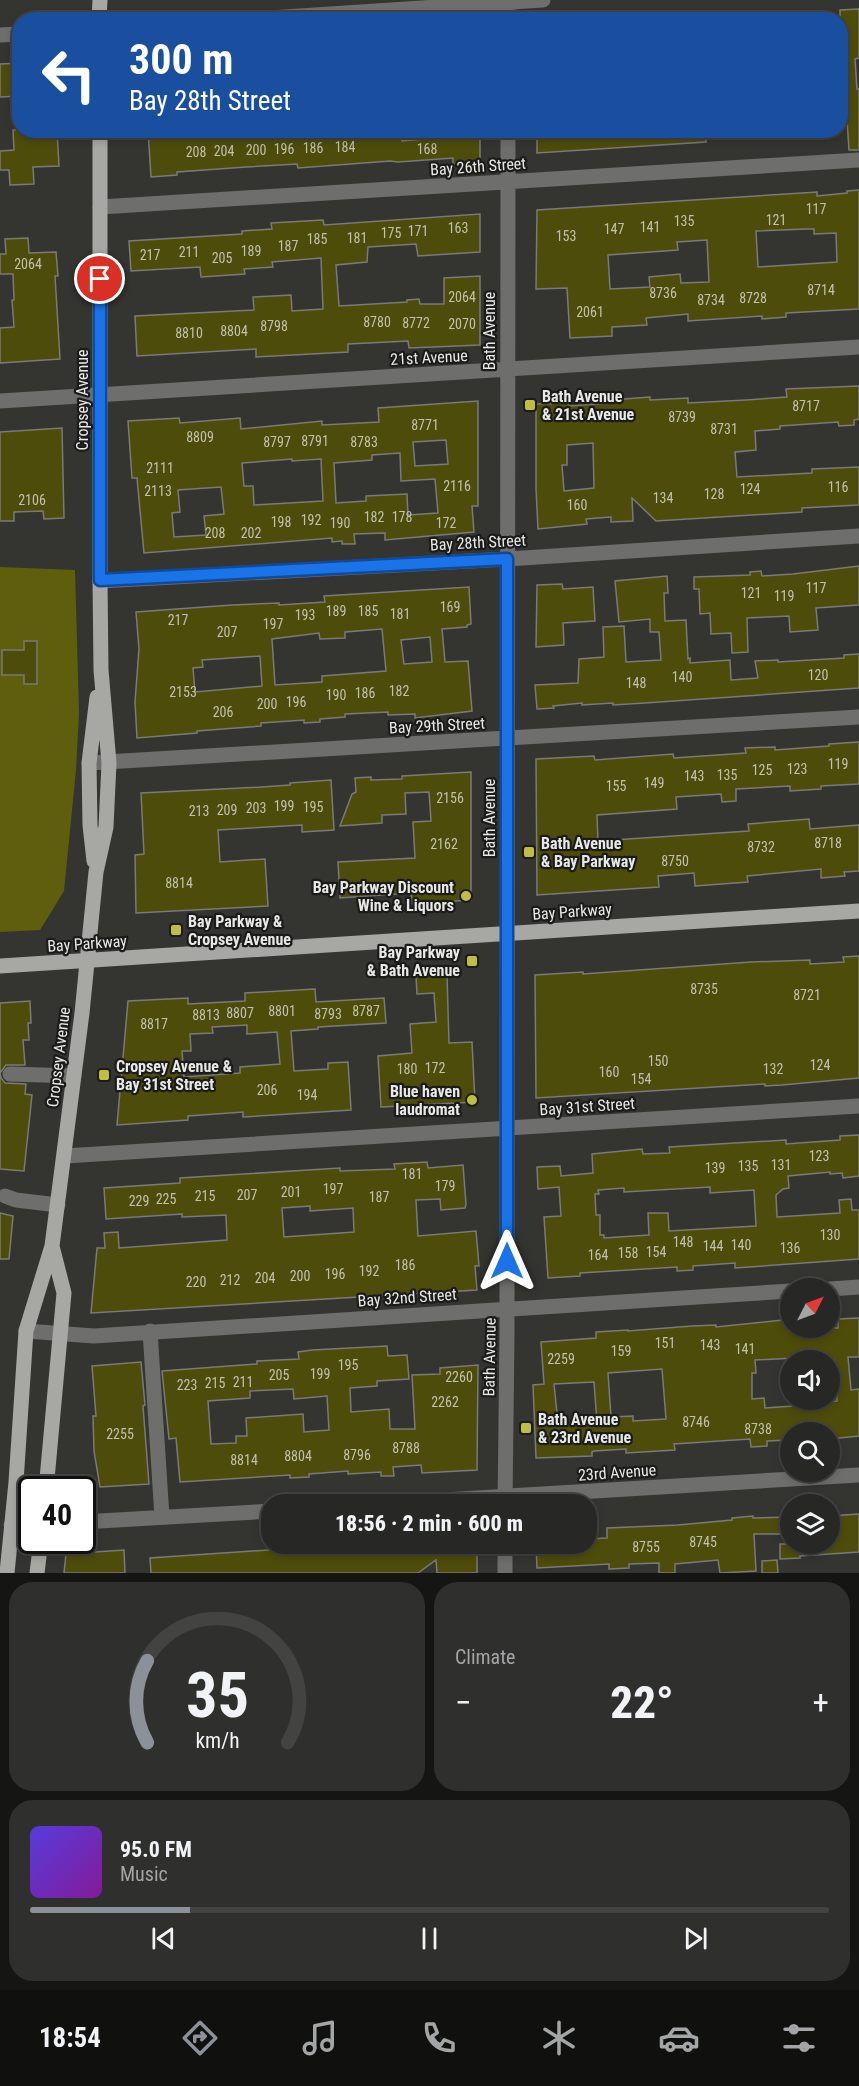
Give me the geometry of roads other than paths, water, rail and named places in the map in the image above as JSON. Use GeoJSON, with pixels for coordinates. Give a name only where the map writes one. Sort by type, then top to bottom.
{"type":"FeatureCollection","features":[{"type":"Feature","properties":{"kind":"main road","name":"Cropsey Avenue"},"geometry":{"type":"LineString","coordinates":[[7,1573],[16,1482],[26,1331],[52,1246],[65,1156],[96,872],[106,827],[109,763],[101,670],[100,580],[100,138]]}},
{"type":"Feature","properties":{"kind":"main road","name":"Cropsey Avenue"},"geometry":{"type":"LineString","coordinates":[[96,872],[90,825],[89,763],[101,670]]}},
{"type":"Feature","properties":{"kind":"main road","name":"Bay Parkway"},"geometry":{"type":"LineString","coordinates":[[0,966],[859,911]]}},
{"type":"Feature","properties":{"kind":"main road","name":"Cropsey Avenue"},"geometry":{"type":"LineString","coordinates":[[47,1476],[64,1293],[52,1246]]}},
{"type":"Feature","properties":{"kind":"main road"},"geometry":{"type":"LineString","coordinates":[[37,1573],[39,1554]]}},
{"type":"Feature","properties":{"kind":"street"},"geometry":{"type":"LineString","coordinates":[[352,12],[543,0]]}},
{"type":"Feature","properties":{"kind":"street","name":"Bath Avenue"},"geometry":{"type":"LineString","coordinates":[[506,1494],[508,138]]}},
{"type":"Feature","properties":{"kind":"street","name":"Bay 26th Street"},"geometry":{"type":"LineString","coordinates":[[100,207],[859,160]]}},
{"type":"Feature","properties":{"kind":"street","name":"21st Avenue"},"geometry":{"type":"LineString","coordinates":[[0,401],[507,371],[859,347]]}},
{"type":"Feature","properties":{"kind":"street","name":"Bay 28th Street"},"geometry":{"type":"LineString","coordinates":[[100,580],[507,559],[859,536]]}},
{"type":"Feature","properties":{"kind":"street","name":"Bay 29th Street"},"geometry":{"type":"LineString","coordinates":[[89,763],[859,717]]}},
{"type":"Feature","properties":{"kind":"street"},"geometry":{"type":"LineString","coordinates":[[10,1074],[74,1076]]}},
{"type":"Feature","properties":{"kind":"street","name":"Bay 31st Street"},"geometry":{"type":"LineString","coordinates":[[65,1156],[859,1107]]}},
{"type":"Feature","properties":{"kind":"street"},"geometry":{"type":"LineString","coordinates":[[2,1193],[16,1200],[58,1205]]}},
{"type":"Feature","properties":{"kind":"street"},"geometry":{"type":"LineString","coordinates":[[840,1288],[859,1287]]}},
{"type":"Feature","properties":{"kind":"street","name":"Bay 32nd Street"},"geometry":{"type":"LineString","coordinates":[[26,1331],[94,1336],[780,1292]]}},
{"type":"Feature","properties":{"kind":"street"},"geometry":{"type":"LineString","coordinates":[[150,1331],[162,1517]]}},
{"type":"Feature","properties":{"kind":"street","name":"23rd Avenue"},"geometry":{"type":"LineString","coordinates":[[597,1494],[859,1475]]}},
{"type":"Feature","properties":{"kind":"street"},"geometry":{"type":"LineString","coordinates":[[96,1521],[261,1512]]}},
{"type":"Feature","properties":{"kind":"street"},"geometry":{"type":"LineString","coordinates":[[11,1525],[18,1525]]}},
{"type":"Feature","properties":{"kind":"street"},"geometry":{"type":"LineString","coordinates":[[505,1554],[505,1573]]}},
{"type":"Feature","properties":{"kind":"place","name":"Bath Avenue & 21st Avenue"},"geometry":{"type":"Point","coordinates":[530,405]}},
{"type":"Feature","properties":{"kind":"place","name":"Bath Avenue & Bay Parkway"},"geometry":{"type":"Point","coordinates":[529,852]}},
{"type":"Feature","properties":{"kind":"place","name":"Bay Parkway Discount Wine & Liquors"},"geometry":{"type":"Point","coordinates":[466,896]}},
{"type":"Feature","properties":{"kind":"place","name":"Bay Parkway & Cropsey Avenue"},"geometry":{"type":"Point","coordinates":[176,930]}},
{"type":"Feature","properties":{"kind":"place","name":"Bay Parkway & Bath Avenue"},"geometry":{"type":"Point","coordinates":[472,961]}},
{"type":"Feature","properties":{"kind":"place","name":"Cropsey Avenue & Bay 31st Street"},"geometry":{"type":"Point","coordinates":[104,1075]}},
{"type":"Feature","properties":{"kind":"place","name":"Blue haven laudromat"},"geometry":{"type":"Point","coordinates":[472,1100]}},
{"type":"Feature","properties":{"kind":"place","name":"Bath Avenue & 23rd Avenue"},"geometry":{"type":"Point","coordinates":[526,1428]}}]}
